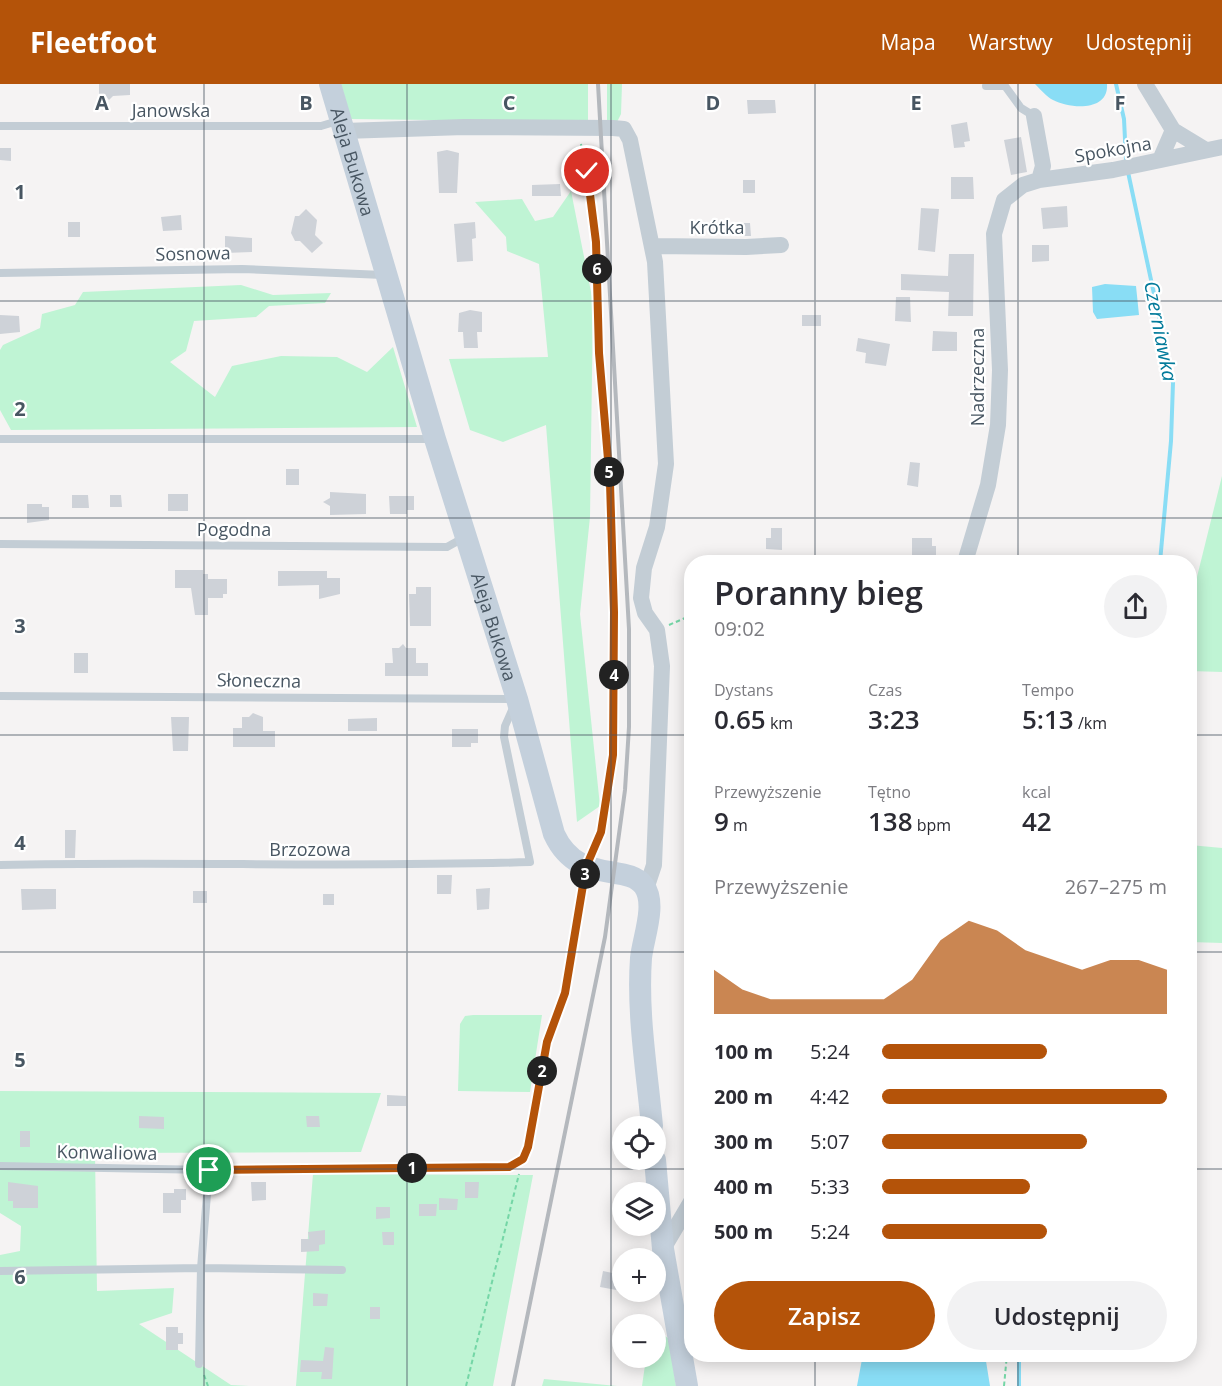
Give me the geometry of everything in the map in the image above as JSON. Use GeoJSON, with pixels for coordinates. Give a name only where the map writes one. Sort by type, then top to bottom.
{"type":"FeatureCollection","features":[{"type":"Feature","properties":{"kind":"street","name":"Aleja Bukowa"},"geometry":{"type":"LineString","coordinates":[[330,84],[435,439],[517,699],[554,834],[566,853],[586,867],[634,878],[646,889]]}},
{"type":"Feature","properties":{"kind":"street"},"geometry":{"type":"LineString","coordinates":[[1145,84],[1173,130],[1214,149]]}},
{"type":"Feature","properties":{"kind":"street"},"geometry":{"type":"LineString","coordinates":[[1034,116],[1043,166],[1039,180]]}},
{"type":"Feature","properties":{"kind":"street"},"geometry":{"type":"LineString","coordinates":[[343,126],[624,129],[635,152],[653,246],[660,322],[666,464],[657,527],[644,568],[641,598],[645,613],[657,630],[662,666],[654,865],[646,889],[649,903],[641,958],[641,995],[651,1116]]}},
{"type":"Feature","properties":{"kind":"street"},"geometry":{"type":"LineString","coordinates":[[1160,160],[1173,130]]}},
{"type":"Feature","properties":{"kind":"street","name":"Spokojna"},"geometry":{"type":"LineString","coordinates":[[1011,192],[1039,180],[1214,149]]}},
{"type":"Feature","properties":{"kind":"street","name":"Nadrzeczna"},"geometry":{"type":"LineString","coordinates":[[967,555],[994,454],[1000,399],[994,234],[999,208],[1011,192]]}},
{"type":"Feature","properties":{"kind":"street","name":"Krótka"},"geometry":{"type":"LineString","coordinates":[[653,246],[746,247],[781,244]]}},
{"type":"Feature","properties":{"kind":"street"},"geometry":{"type":"LineString","coordinates":[[656,1170],[663,1248]]}},
{"type":"Feature","properties":{"kind":"street"},"geometry":{"type":"LineString","coordinates":[[664,1248],[684,1214]]}},
{"type":"Feature","properties":{"kind":"street"},"geometry":{"type":"LineString","coordinates":[[666,1266],[687,1386]]}},
{"type":"Feature","properties":{"kind":"lane"},"geometry":{"type":"LineString","coordinates":[[986,86],[1005,86],[1021,108],[1034,116]]}},
{"type":"Feature","properties":{"kind":"lane","name":"Janowska"},"geometry":{"type":"LineString","coordinates":[[0,126],[343,126]]}},
{"type":"Feature","properties":{"kind":"lane","name":"Sosnowa"},"geometry":{"type":"LineString","coordinates":[[0,273],[242,269],[386,275]]}},
{"type":"Feature","properties":{"kind":"lane"},"geometry":{"type":"LineString","coordinates":[[0,439],[435,439]]}},
{"type":"Feature","properties":{"kind":"lane","name":"Pogodna"},"geometry":{"type":"LineString","coordinates":[[0,544],[447,547],[465,536]]}},
{"type":"Feature","properties":{"kind":"lane","name":"Słoneczna"},"geometry":{"type":"LineString","coordinates":[[0,696],[517,699]]}},
{"type":"Feature","properties":{"kind":"lane","name":"Brzozowa"},"geometry":{"type":"LineString","coordinates":[[0,865],[90,863],[420,866],[530,862],[504,737],[505,726],[517,699]]}},
{"type":"Feature","properties":{"kind":"lane"},"geometry":{"type":"LineString","coordinates":[[523,1159],[532,1132],[547,1042],[565,993],[586,867]]}},
{"type":"Feature","properties":{"kind":"lane","name":"Konwaliowa"},"geometry":{"type":"LineString","coordinates":[[0,1166],[209,1170],[509,1167],[523,1159]]}},
{"type":"Feature","properties":{"kind":"lane"},"geometry":{"type":"LineString","coordinates":[[199,1364],[201,1268],[209,1170]]}},
{"type":"Feature","properties":{"kind":"lane"},"geometry":{"type":"LineString","coordinates":[[0,1271],[201,1268],[342,1270]]}},
{"type":"Feature","properties":{"kind":"path"},"geometry":{"type":"LineString","coordinates":[[576,128],[583,148],[596,242],[599,353],[610,483],[614,612],[613,755],[601,832],[586,867]]}},
{"type":"Feature","properties":{"kind":"path"},"geometry":{"type":"LineString","coordinates":[[657,630],[684,618]]}},
{"type":"Feature","properties":{"kind":"path"},"geometry":{"type":"LineString","coordinates":[[466,1386],[523,1159]]}},
{"type":"Feature","properties":{"kind":"path"},"geometry":{"type":"LineString","coordinates":[[1004,1386],[1006,1362]]}},
{"type":"Feature","properties":{"kind":"green space"},"geometry":{"type":"Polygon","coordinates":[[[341,84],[588,84],[588,122],[351,119],[341,84]]]}},
{"type":"Feature","properties":{"kind":"green space"},"geometry":{"type":"Polygon","coordinates":[[[607,84],[622,84],[621,114],[617,122],[607,122],[607,84]]]}},
{"type":"Feature","properties":{"kind":"green space"},"geometry":{"type":"Polygon","coordinates":[[[571,191],[593,302],[590,517],[580,614],[600,806],[577,822],[546,425],[503,442],[470,430],[449,359],[548,357],[539,264],[507,251],[506,237],[475,202],[522,199],[535,221],[553,217],[571,191]]]}},
{"type":"Feature","properties":{"kind":"green space"},"geometry":{"type":"Polygon","coordinates":[[[241,285],[273,295],[331,293],[325,303],[269,306],[256,317],[194,321],[186,351],[170,362],[215,397],[232,366],[281,356],[337,357],[367,372],[393,347],[417,427],[11,430],[0,410],[0,350],[3,345],[40,328],[42,314],[75,305],[83,292],[241,285]]]}},
{"type":"Feature","properties":{"kind":"green space"},"geometry":{"type":"Polygon","coordinates":[[[1222,476],[1222,672],[1197,671],[1197,577],[1222,476]]]}},
{"type":"Feature","properties":{"kind":"green space"},"geometry":{"type":"Polygon","coordinates":[[[1197,846],[1222,848],[1222,943],[1197,942],[1197,846]]]}},
{"type":"Feature","properties":{"kind":"green space"},"geometry":{"type":"Polygon","coordinates":[[[542,1015],[530,1092],[458,1091],[460,1024],[465,1016],[542,1015]]]}},
{"type":"Feature","properties":{"kind":"green space"},"geometry":{"type":"Polygon","coordinates":[[[0,1091],[381,1093],[361,1152],[95,1153],[97,1291],[174,1288],[172,1313],[139,1324],[231,1385],[249,1386],[0,1386],[0,1255],[20,1251],[21,1226],[0,1213],[0,1091]]]}},
{"type":"Feature","properties":{"kind":"green space"},"geometry":{"type":"Polygon","coordinates":[[[313,1174],[533,1175],[493,1386],[296,1386],[313,1174]]]}},
{"type":"Feature","properties":{"kind":"green space"},"geometry":{"type":"Polygon","coordinates":[[[666,1337],[669,1339],[676,1386],[642,1386],[645,1368],[666,1368],[666,1337]]]}},
{"type":"Feature","properties":{"kind":"green space"},"geometry":{"type":"Polygon","coordinates":[[[544,1379],[617,1386],[542,1386],[544,1379]]]}},
{"type":"Feature","properties":{"kind":"water"},"geometry":{"type":"Polygon","coordinates":[[[1035,84],[1107,84],[1102,100],[1087,106],[1078,106],[1053,100],[1035,84]]]}},
{"type":"Feature","properties":{"kind":"water"},"geometry":{"type":"Polygon","coordinates":[[[1105,284],[1136,286],[1139,315],[1097,319],[1093,312],[1092,287],[1105,284]]]}},
{"type":"Feature","properties":{"kind":"water"},"geometry":{"type":"Polygon","coordinates":[[[862,1362],[986,1362],[990,1386],[857,1386],[862,1362]]]}},
{"type":"Feature","properties":{"kind":"building"},"geometry":{"type":"Polygon","coordinates":[[[99,84],[130,84],[130,95],[113,96],[109,100],[106,96],[99,96],[99,84]]]}},
{"type":"Feature","properties":{"kind":"building"},"geometry":{"type":"Polygon","coordinates":[[[747,100],[775,100],[776,113],[748,114],[747,100]]]}},
{"type":"Feature","properties":{"kind":"building"},"geometry":{"type":"Polygon","coordinates":[[[967,122],[970,141],[964,142],[965,147],[954,148],[951,125],[967,122]]]}},
{"type":"Feature","properties":{"kind":"building"},"geometry":{"type":"Polygon","coordinates":[[[1021,137],[1027,172],[1011,175],[1004,140],[1021,137]]]}},
{"type":"Feature","properties":{"kind":"building"},"geometry":{"type":"Polygon","coordinates":[[[0,148],[11,148],[11,161],[0,160],[0,148]]]}},
{"type":"Feature","properties":{"kind":"building"},"geometry":{"type":"Polygon","coordinates":[[[447,150],[459,153],[457,193],[439,193],[437,152],[447,150]]]}},
{"type":"Feature","properties":{"kind":"building"},"geometry":{"type":"Polygon","coordinates":[[[951,177],[973,177],[974,199],[951,199],[951,177]]]}},
{"type":"Feature","properties":{"kind":"building"},"geometry":{"type":"Polygon","coordinates":[[[743,180],[755,180],[755,193],[743,193],[743,180]]]}},
{"type":"Feature","properties":{"kind":"building"},"geometry":{"type":"Polygon","coordinates":[[[560,184],[561,196],[532,196],[532,185],[560,184]]]}},
{"type":"Feature","properties":{"kind":"building"},"geometry":{"type":"Polygon","coordinates":[[[1067,206],[1068,227],[1043,229],[1041,208],[1067,206]]]}},
{"type":"Feature","properties":{"kind":"building"},"geometry":{"type":"Polygon","coordinates":[[[921,208],[939,209],[935,252],[918,250],[921,208]]]}},
{"type":"Feature","properties":{"kind":"building"},"geometry":{"type":"Polygon","coordinates":[[[306,209],[317,220],[315,235],[323,243],[312,253],[300,241],[295,241],[291,233],[295,216],[299,216],[306,209]]]}},
{"type":"Feature","properties":{"kind":"building"},"geometry":{"type":"Polygon","coordinates":[[[181,215],[182,230],[163,231],[161,217],[181,215]]]}},
{"type":"Feature","properties":{"kind":"building"},"geometry":{"type":"Polygon","coordinates":[[[68,222],[80,222],[80,237],[68,237],[68,222]]]}},
{"type":"Feature","properties":{"kind":"building"},"geometry":{"type":"Polygon","coordinates":[[[475,222],[476,238],[472,239],[473,261],[457,262],[454,224],[475,222]]]}},
{"type":"Feature","properties":{"kind":"building"},"geometry":{"type":"Polygon","coordinates":[[[740,223],[750,223],[751,236],[741,236],[740,223]]]}},
{"type":"Feature","properties":{"kind":"building"},"geometry":{"type":"Polygon","coordinates":[[[225,236],[252,238],[252,252],[225,253],[225,236]]]}},
{"type":"Feature","properties":{"kind":"building"},"geometry":{"type":"Polygon","coordinates":[[[1032,245],[1049,245],[1049,261],[1032,262],[1032,245]]]}},
{"type":"Feature","properties":{"kind":"building"},"geometry":{"type":"Polygon","coordinates":[[[949,254],[974,254],[973,316],[948,316],[949,292],[901,290],[901,274],[948,276],[949,254]]]}},
{"type":"Feature","properties":{"kind":"building"},"geometry":{"type":"Polygon","coordinates":[[[896,297],[910,297],[911,322],[895,321],[896,297]]]}},
{"type":"Feature","properties":{"kind":"building"},"geometry":{"type":"Polygon","coordinates":[[[470,310],[482,312],[482,332],[477,332],[478,348],[464,348],[463,332],[458,332],[459,313],[470,310]]]}},
{"type":"Feature","properties":{"kind":"building"},"geometry":{"type":"Polygon","coordinates":[[[0,315],[19,316],[20,332],[0,334],[0,315]]]}},
{"type":"Feature","properties":{"kind":"building"},"geometry":{"type":"Polygon","coordinates":[[[802,315],[821,315],[821,326],[802,326],[802,315]]]}},
{"type":"Feature","properties":{"kind":"building"},"geometry":{"type":"Polygon","coordinates":[[[933,331],[957,332],[957,351],[932,351],[933,331]]]}},
{"type":"Feature","properties":{"kind":"building"},"geometry":{"type":"Polygon","coordinates":[[[858,338],[890,344],[886,366],[865,363],[866,353],[856,351],[858,338]]]}},
{"type":"Feature","properties":{"kind":"building"},"geometry":{"type":"Polygon","coordinates":[[[910,462],[920,463],[918,487],[907,485],[910,462]]]}},
{"type":"Feature","properties":{"kind":"building"},"geometry":{"type":"Polygon","coordinates":[[[286,469],[299,469],[299,485],[286,485],[286,469]]]}},
{"type":"Feature","properties":{"kind":"building"},"geometry":{"type":"Polygon","coordinates":[[[330,492],[366,494],[366,514],[330,515],[330,506],[323,502],[330,498],[330,492]]]}},
{"type":"Feature","properties":{"kind":"building"},"geometry":{"type":"Polygon","coordinates":[[[168,494],[188,494],[188,511],[168,511],[168,494]]]}},
{"type":"Feature","properties":{"kind":"building"},"geometry":{"type":"Polygon","coordinates":[[[72,495],[88,495],[89,508],[72,508],[72,495]]]}},
{"type":"Feature","properties":{"kind":"building"},"geometry":{"type":"Polygon","coordinates":[[[110,495],[121,495],[122,507],[110,507],[110,495]]]}},
{"type":"Feature","properties":{"kind":"building"},"geometry":{"type":"Polygon","coordinates":[[[389,496],[414,496],[414,510],[407,510],[407,514],[390,514],[389,496]]]}},
{"type":"Feature","properties":{"kind":"building"},"geometry":{"type":"Polygon","coordinates":[[[27,504],[42,504],[42,507],[49,507],[49,520],[27,523],[27,504]]]}},
{"type":"Feature","properties":{"kind":"building"},"geometry":{"type":"Polygon","coordinates":[[[771,528],[782,528],[782,550],[766,549],[766,538],[771,538],[771,528]]]}},
{"type":"Feature","properties":{"kind":"building"},"geometry":{"type":"Polygon","coordinates":[[[912,538],[932,538],[932,546],[936,546],[936,555],[912,555],[912,538]]]}},
{"type":"Feature","properties":{"kind":"building"},"geometry":{"type":"Polygon","coordinates":[[[175,570],[203,570],[203,574],[208,574],[208,579],[227,579],[227,594],[223,594],[223,598],[208,598],[208,615],[195,615],[191,588],[175,588],[175,570]]]}},
{"type":"Feature","properties":{"kind":"building"},"geometry":{"type":"Polygon","coordinates":[[[278,571],[327,571],[327,578],[340,578],[340,594],[319,599],[319,585],[278,586],[278,571]]]}},
{"type":"Feature","properties":{"kind":"building"},"geometry":{"type":"Polygon","coordinates":[[[416,587],[431,587],[431,626],[410,626],[409,594],[416,594],[416,587]]]}},
{"type":"Feature","properties":{"kind":"building"},"geometry":{"type":"Polygon","coordinates":[[[403,644],[406,648],[416,648],[416,663],[428,663],[428,676],[385,676],[385,663],[393,663],[392,648],[399,648],[403,644]]]}},
{"type":"Feature","properties":{"kind":"building"},"geometry":{"type":"Polygon","coordinates":[[[74,653],[88,653],[88,673],[74,673],[74,653]]]}},
{"type":"Feature","properties":{"kind":"building"},"geometry":{"type":"Polygon","coordinates":[[[253,713],[263,717],[263,731],[275,731],[275,747],[233,747],[233,728],[242,728],[242,717],[249,717],[253,713]]]}},
{"type":"Feature","properties":{"kind":"building"},"geometry":{"type":"Polygon","coordinates":[[[171,717],[189,717],[188,751],[173,751],[171,717]]]}},
{"type":"Feature","properties":{"kind":"building"},"geometry":{"type":"Polygon","coordinates":[[[377,718],[377,731],[348,731],[348,719],[377,718]]]}},
{"type":"Feature","properties":{"kind":"building"},"geometry":{"type":"Polygon","coordinates":[[[452,729],[478,729],[478,743],[471,743],[471,747],[452,747],[452,729]]]}},
{"type":"Feature","properties":{"kind":"building"},"geometry":{"type":"Polygon","coordinates":[[[65,830],[76,830],[75,858],[65,858],[65,830]]]}},
{"type":"Feature","properties":{"kind":"building"},"geometry":{"type":"Polygon","coordinates":[[[437,875],[452,875],[451,894],[437,894],[437,875]]]}},
{"type":"Feature","properties":{"kind":"building"},"geometry":{"type":"Polygon","coordinates":[[[490,888],[489,909],[477,910],[476,889],[490,888]]]}},
{"type":"Feature","properties":{"kind":"building"},"geometry":{"type":"Polygon","coordinates":[[[21,889],[56,889],[56,909],[22,910],[21,889]]]}},
{"type":"Feature","properties":{"kind":"building"},"geometry":{"type":"Polygon","coordinates":[[[193,891],[207,891],[207,903],[193,903],[193,891]]]}},
{"type":"Feature","properties":{"kind":"building"},"geometry":{"type":"Polygon","coordinates":[[[323,894],[334,894],[334,905],[323,905],[323,894]]]}},
{"type":"Feature","properties":{"kind":"building"},"geometry":{"type":"Polygon","coordinates":[[[387,1095],[406,1096],[406,1106],[387,1106],[387,1095]]]}},
{"type":"Feature","properties":{"kind":"building"},"geometry":{"type":"Polygon","coordinates":[[[139,1116],[164,1117],[164,1129],[139,1128],[139,1116]]]}},
{"type":"Feature","properties":{"kind":"building"},"geometry":{"type":"Polygon","coordinates":[[[306,1116],[319,1116],[320,1127],[307,1127],[306,1116]]]}},
{"type":"Feature","properties":{"kind":"building"},"geometry":{"type":"Polygon","coordinates":[[[20,1131],[30,1131],[30,1147],[20,1147],[20,1131]]]}},
{"type":"Feature","properties":{"kind":"building"},"geometry":{"type":"Polygon","coordinates":[[[8,1182],[38,1186],[38,1208],[13,1208],[13,1201],[8,1201],[8,1182]]]}},
{"type":"Feature","properties":{"kind":"building"},"geometry":{"type":"Polygon","coordinates":[[[251,1182],[266,1182],[266,1200],[252,1201],[251,1182]]]}},
{"type":"Feature","properties":{"kind":"building"},"geometry":{"type":"Polygon","coordinates":[[[465,1182],[479,1182],[478,1198],[465,1198],[465,1182]]]}},
{"type":"Feature","properties":{"kind":"building"},"geometry":{"type":"Polygon","coordinates":[[[174,1189],[186,1189],[186,1200],[181,1200],[181,1213],[163,1213],[163,1193],[174,1193],[174,1189]]]}},
{"type":"Feature","properties":{"kind":"building"},"geometry":{"type":"Polygon","coordinates":[[[439,1198],[458,1199],[457,1210],[439,1210],[439,1198]]]}},
{"type":"Feature","properties":{"kind":"building"},"geometry":{"type":"Polygon","coordinates":[[[419,1204],[437,1204],[436,1216],[419,1216],[419,1204]]]}},
{"type":"Feature","properties":{"kind":"building"},"geometry":{"type":"Polygon","coordinates":[[[376,1207],[390,1207],[390,1218],[376,1219],[376,1207]]]}},
{"type":"Feature","properties":{"kind":"building"},"geometry":{"type":"Polygon","coordinates":[[[325,1230],[325,1244],[319,1245],[319,1251],[301,1252],[301,1239],[309,1239],[308,1232],[325,1230]]]}},
{"type":"Feature","properties":{"kind":"building"},"geometry":{"type":"Polygon","coordinates":[[[382,1232],[394,1232],[394,1245],[383,1245],[382,1232]]]}},
{"type":"Feature","properties":{"kind":"building"},"geometry":{"type":"Polygon","coordinates":[[[603,1271],[612,1273],[612,1289],[600,1287],[603,1271]]]}},
{"type":"Feature","properties":{"kind":"building"},"geometry":{"type":"Polygon","coordinates":[[[313,1293],[328,1294],[327,1306],[313,1306],[313,1293]]]}},
{"type":"Feature","properties":{"kind":"building"},"geometry":{"type":"Polygon","coordinates":[[[370,1307],[380,1307],[380,1319],[370,1319],[370,1307]]]}},
{"type":"Feature","properties":{"kind":"building"},"geometry":{"type":"Polygon","coordinates":[[[166,1327],[178,1327],[178,1333],[183,1333],[183,1344],[178,1344],[178,1350],[166,1350],[166,1327]]]}},
{"type":"Feature","properties":{"kind":"building"},"geometry":{"type":"Polygon","coordinates":[[[325,1347],[334,1348],[332,1379],[321,1379],[322,1372],[300,1372],[301,1360],[323,1361],[325,1347]]]}},
{"type":"Feature","properties":{"kind":"waterway","name":"Czerniawka"},"geometry":{"type":"LineString","coordinates":[[1116,84],[1124,119],[1126,160]]}},
{"type":"Feature","properties":{"kind":"waterway","name":"Czerniawka"},"geometry":{"type":"LineString","coordinates":[[1128,172],[1173,383],[1171,441],[1161,555]]}},
{"type":"Feature","properties":{"kind":"waterway","name":"Czerniawka"},"geometry":{"type":"LineString","coordinates":[[1019,1362],[1019,1386]]}},
{"type":"Feature","properties":{"kind":"railway"},"geometry":{"type":"LineString","coordinates":[[513,1386],[605,937],[625,790],[629,727],[629,629],[598,84]]}},
{"type":"Feature","properties":{"kind":"route"},"geometry":{"type":"LineString","coordinates":[[209,1170],[509,1167],[523,1159],[528,1147],[547,1042],[565,993],[570,969],[571,947],[586,867],[601,832],[613,755],[614,612],[610,483],[599,353],[596,242],[587,171]]}}]}
